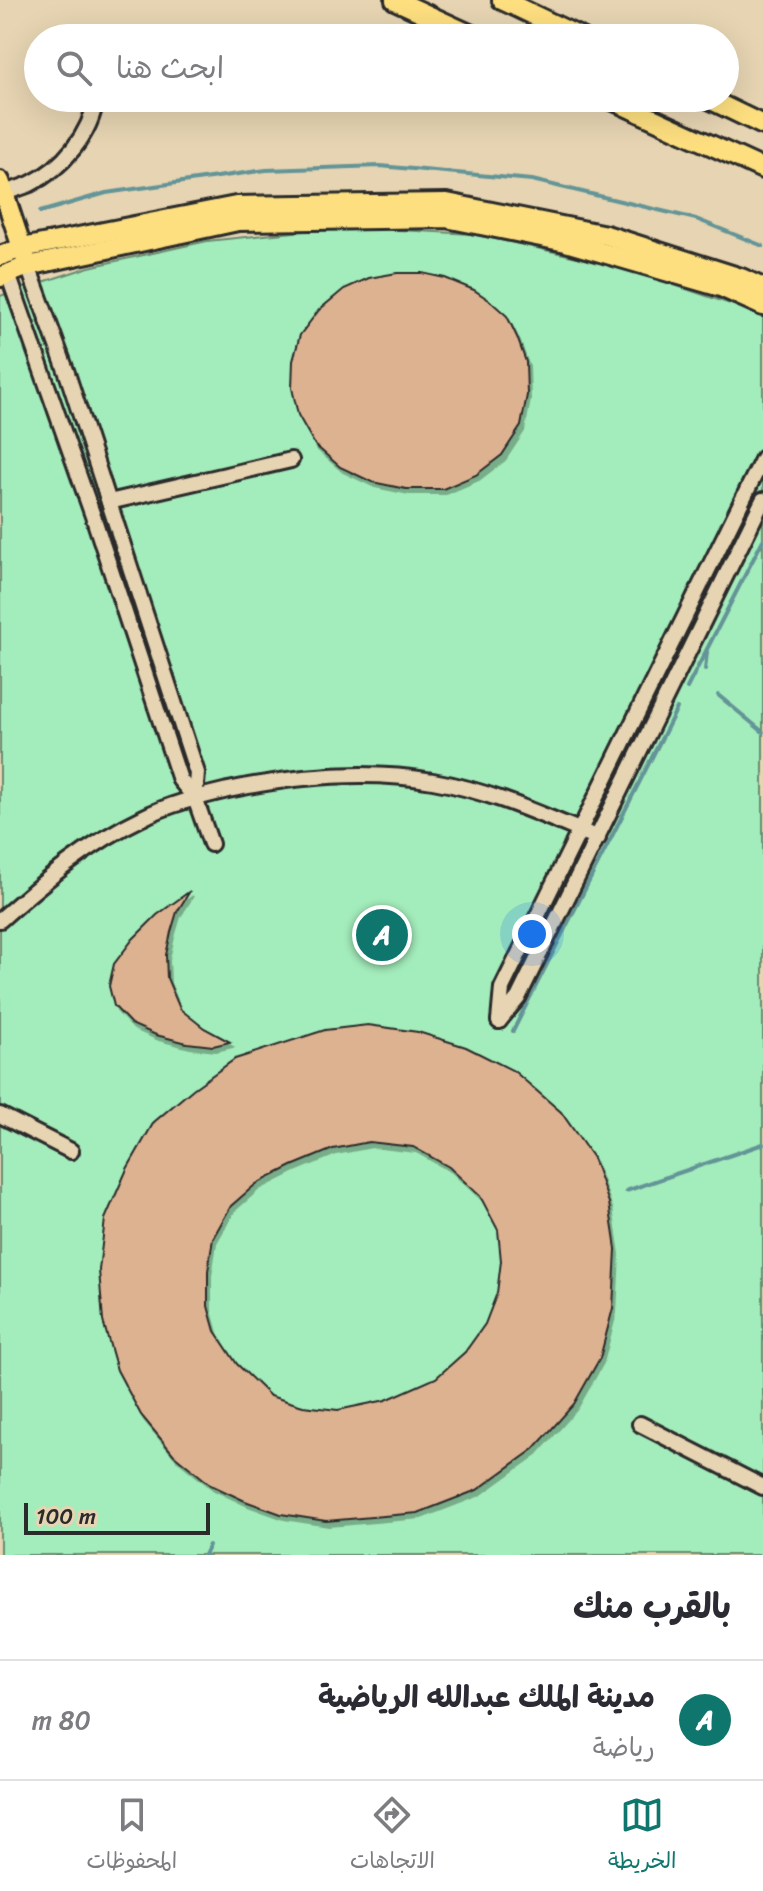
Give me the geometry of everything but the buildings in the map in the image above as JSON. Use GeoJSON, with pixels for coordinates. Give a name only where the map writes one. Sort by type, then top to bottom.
{"type":"FeatureCollection","features":[{"type":"Feature","properties":{"kind":"main road"},"geometry":{"type":"LineString","coordinates":[[395,0],[447,24]]}},
{"type":"Feature","properties":{"kind":"main road"},"geometry":{"type":"LineString","coordinates":[[502,0],[553,24]]}},
{"type":"Feature","properties":{"kind":"main road"},"geometry":{"type":"LineString","coordinates":[[639,112],[763,169]]}},
{"type":"Feature","properties":{"kind":"main road"},"geometry":{"type":"LineString","coordinates":[[736,112],[763,125]]}},
{"type":"Feature","properties":{"kind":"main road"},"geometry":{"type":"LineString","coordinates":[[1,189],[25,257]]}},
{"type":"Feature","properties":{"kind":"main road"},"geometry":{"type":"LineString","coordinates":[[763,288],[741,278],[606,235],[447,203],[236,206],[25,257],[4,275],[0,254],[25,257],[238,221],[446,218],[566,242],[721,287],[763,306]]}},
{"type":"Feature","properties":{"kind":"street"},"geometry":{"type":"LineString","coordinates":[[1,189],[31,183],[58,164],[81,140],[94,112]]}},
{"type":"Feature","properties":{"kind":"street"},"geometry":{"type":"LineString","coordinates":[[25,257],[67,373],[197,773],[195,798]]}},
{"type":"Feature","properties":{"kind":"street"},"geometry":{"type":"LineString","coordinates":[[4,275],[94,519],[180,780],[195,798],[211,844]]}},
{"type":"Feature","properties":{"kind":"street"},"geometry":{"type":"LineString","coordinates":[[763,458],[502,988],[499,1021],[518,998],[763,500]]}},
{"type":"Feature","properties":{"kind":"street"},"geometry":{"type":"LineString","coordinates":[[109,502],[291,460]]}},
{"type":"Feature","properties":{"kind":"street"},"geometry":{"type":"LineString","coordinates":[[0,920],[40,884],[89,848],[142,817],[195,798],[323,775],[380,775],[433,781],[534,810],[598,838]]}},
{"type":"Feature","properties":{"kind":"street"},"geometry":{"type":"LineString","coordinates":[[0,1115],[71,1151]]}},
{"type":"Feature","properties":{"kind":"street"},"geometry":{"type":"LineString","coordinates":[[640,1424],[763,1487]]}},
{"type":"Feature","properties":{"kind":"green space"},"geometry":{"type":"Polygon","coordinates":[[[343,227],[473,234],[618,266],[763,315],[763,1555],[0,1555],[0,296],[89,267],[207,241],[343,227]]]}},
{"type":"Feature","properties":{"kind":"waterway"},"geometry":{"type":"LineString","coordinates":[[40,212],[106,193],[266,170],[380,166],[532,180],[696,219],[763,246]]}},
{"type":"Feature","properties":{"kind":"waterway"},"geometry":{"type":"LineString","coordinates":[[687,688],[763,540]]}},
{"type":"Feature","properties":{"kind":"waterway"},"geometry":{"type":"LineString","coordinates":[[705,670],[707,652]]}},
{"type":"Feature","properties":{"kind":"waterway"},"geometry":{"type":"LineString","coordinates":[[718,695],[763,732]]}},
{"type":"Feature","properties":{"kind":"waterway"},"geometry":{"type":"LineString","coordinates":[[513,1031],[677,708]]}},
{"type":"Feature","properties":{"kind":"waterway"},"geometry":{"type":"LineString","coordinates":[[626,1191],[763,1144]]}},
{"type":"Feature","properties":{"kind":"waterway"},"geometry":{"type":"LineString","coordinates":[[204,1555],[209,1545]]}},
{"type":"Feature","properties":{"kind":"place","name":"مدينة الملك عبدالله الرياضية"},"geometry":{"type":"Point","coordinates":[382,935]}}]}
